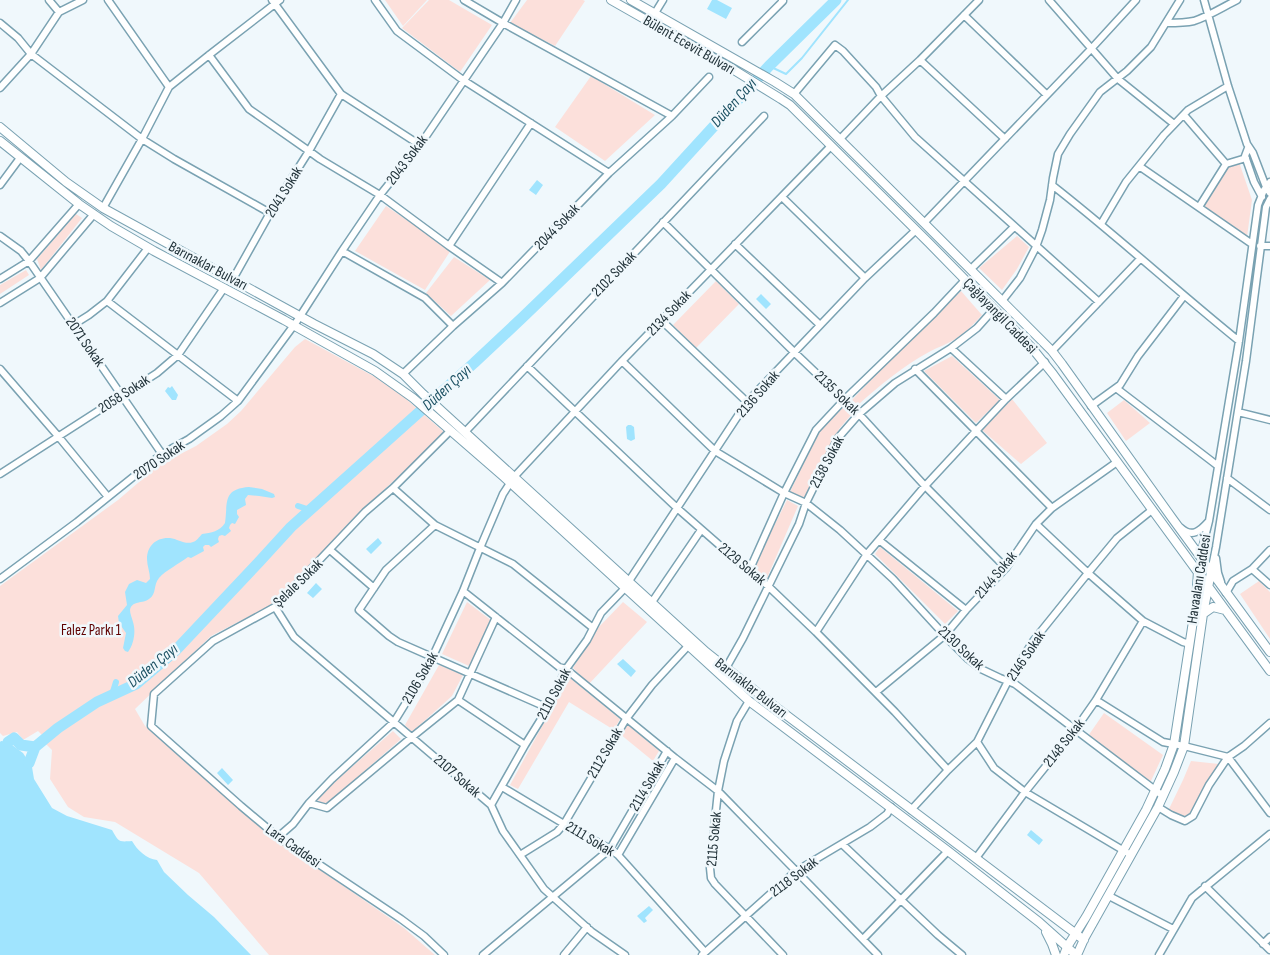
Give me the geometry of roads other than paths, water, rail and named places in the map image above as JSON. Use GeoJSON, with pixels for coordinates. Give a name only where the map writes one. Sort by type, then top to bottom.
{"type":"FeatureCollection","features":[{"type":"Feature","properties":{"kind":"main road","name":"Bülent Ecevit Bulvarı"},"geometry":{"type":"LineString","coordinates":[[611,0],[768,90]]}},
{"type":"Feature","properties":{"kind":"main road","name":"Bülent Ecevit Bulvarı"},"geometry":{"type":"LineString","coordinates":[[632,0],[775,82]]}},
{"type":"Feature","properties":{"kind":"main road","name":"Çağlayangil Caddesi"},"geometry":{"type":"LineString","coordinates":[[775,82],[794,94],[1052,351],[1270,652]]}},
{"type":"Feature","properties":{"kind":"main road","name":"Çağlayangil Caddesi"},"geometry":{"type":"LineString","coordinates":[[768,90],[790,105],[832,146],[1045,362],[1198,573]]}},
{"type":"Feature","properties":{"kind":"main road","name":"Barınaklar Bulvarı"},"geometry":{"type":"LineString","coordinates":[[0,126],[66,182],[103,208],[233,279],[375,371],[417,401],[450,431],[512,480]]}},
{"type":"Feature","properties":{"kind":"main road","name":"Barınaklar Bulvarı"},"geometry":{"type":"LineString","coordinates":[[0,141],[79,204],[148,248],[224,288],[373,354],[403,374],[465,432],[512,480],[627,584],[688,646],[749,701],[891,807],[1039,922],[1066,951],[1077,955]]}},
{"type":"Feature","properties":{"kind":"main road"},"geometry":{"type":"LineString","coordinates":[[1185,555],[1196,601]]}},
{"type":"Feature","properties":{"kind":"main road","name":"Havaalanı Caddesi"},"geometry":{"type":"LineString","coordinates":[[1077,955],[1109,896],[1156,791],[1174,744],[1196,601],[1200,557]]}},
{"type":"Feature","properties":{"kind":"main road","name":"Havaalanı Caddesi"},"geometry":{"type":"LineString","coordinates":[[1066,951],[1158,807],[1184,746],[1207,586],[1211,572]]}},
{"type":"Feature","properties":{"kind":"main road"},"geometry":{"type":"LineString","coordinates":[[1198,573],[1270,671]]}},
{"type":"Feature","properties":{"kind":"main road","name":"Barınaklar Bulvarı"},"geometry":{"type":"LineString","coordinates":[[627,584],[652,602],[726,668],[1084,940]]}},
{"type":"Feature","properties":{"kind":"main road"},"geometry":{"type":"LineString","coordinates":[[1203,614],[1213,607],[1225,610]]}},
{"type":"Feature","properties":{"kind":"main road"},"geometry":{"type":"LineString","coordinates":[[1061,922],[1069,925],[1075,924],[1086,917]]}},
{"type":"Feature","properties":{"kind":"main road"},"geometry":{"type":"LineString","coordinates":[[1039,922],[1049,937],[1056,955]]}},
{"type":"Feature","properties":{"kind":"street"},"geometry":{"type":"LineString","coordinates":[[49,0],[59,12]]}},
{"type":"Feature","properties":{"kind":"street"},"geometry":{"type":"LineString","coordinates":[[0,88],[32,54],[59,12],[83,0]]}},
{"type":"Feature","properties":{"kind":"street"},"geometry":{"type":"LineString","coordinates":[[108,0],[169,87]]}},
{"type":"Feature","properties":{"kind":"street"},"geometry":{"type":"LineString","coordinates":[[375,0],[397,30],[463,80],[609,173]]}},
{"type":"Feature","properties":{"kind":"street"},"geometry":{"type":"LineString","coordinates":[[464,0],[502,23],[672,116]]}},
{"type":"Feature","properties":{"kind":"street","name":"2043 Sokak"},"geometry":{"type":"LineString","coordinates":[[297,320],[380,195],[420,145],[516,0]]}},
{"type":"Feature","properties":{"kind":"street"},"geometry":{"type":"LineString","coordinates":[[655,13],[663,0]]}},
{"type":"Feature","properties":{"kind":"street"},"geometry":{"type":"LineString","coordinates":[[742,42],[784,0]]}},
{"type":"Feature","properties":{"kind":"street"},"geometry":{"type":"LineString","coordinates":[[840,139],[979,0]]}},
{"type":"Feature","properties":{"kind":"street"},"geometry":{"type":"LineString","coordinates":[[1049,0],[1118,79],[1174,124]]}},
{"type":"Feature","properties":{"kind":"street"},"geometry":{"type":"LineString","coordinates":[[924,223],[1136,0]]}},
{"type":"Feature","properties":{"kind":"street"},"geometry":{"type":"LineString","coordinates":[[1002,302],[1020,278],[1036,247],[1050,200],[1058,154],[1100,92],[1118,79],[1151,47],[1180,0]]}},
{"type":"Feature","properties":{"kind":"street"},"geometry":{"type":"LineString","coordinates":[[1204,0],[1228,86],[1248,148],[1253,153],[1269,187]]}},
{"type":"Feature","properties":{"kind":"street"},"geometry":{"type":"LineString","coordinates":[[1166,23],[1194,21],[1238,0]]}},
{"type":"Feature","properties":{"kind":"street"},"geometry":{"type":"LineString","coordinates":[[103,208],[142,140],[169,87],[275,1],[341,94],[420,145]]}},
{"type":"Feature","properties":{"kind":"street"},"geometry":{"type":"LineString","coordinates":[[964,15],[1047,95]]}},
{"type":"Feature","properties":{"kind":"street"},"geometry":{"type":"LineString","coordinates":[[0,23],[18,38],[32,54],[142,140],[270,213]]}},
{"type":"Feature","properties":{"kind":"street"},"geometry":{"type":"LineString","coordinates":[[794,94],[835,45],[843,51],[876,87],[881,96],[915,137],[1098,302]]}},
{"type":"Feature","properties":{"kind":"street"},"geometry":{"type":"LineString","coordinates":[[208,55],[249,109],[309,151],[341,94]]}},
{"type":"Feature","properties":{"kind":"street"},"geometry":{"type":"LineString","coordinates":[[920,60],[1005,139]]}},
{"type":"Feature","properties":{"kind":"street","name":"2044 Sokak"},"geometry":{"type":"LineString","coordinates":[[403,374],[453,326],[502,283],[609,173],[672,116],[709,77]]}},
{"type":"Feature","properties":{"kind":"street"},"geometry":{"type":"LineString","coordinates":[[1101,224],[1126,182],[1174,124],[1188,110],[1228,86]]}},
{"type":"Feature","properties":{"kind":"street"},"geometry":{"type":"LineString","coordinates":[[1184,115],[1226,164]]}},
{"type":"Feature","properties":{"kind":"street","name":"2102 Sokak"},"geometry":{"type":"LineString","coordinates":[[465,432],[764,116]]}},
{"type":"Feature","properties":{"kind":"street"},"geometry":{"type":"LineString","coordinates":[[448,246],[531,124]]}},
{"type":"Feature","properties":{"kind":"street","name":"2134 Sokak"},"geometry":{"type":"LineString","coordinates":[[512,480],[661,320],[832,146]]}},
{"type":"Feature","properties":{"kind":"street"},"geometry":{"type":"LineString","coordinates":[[1248,148],[1246,158],[1254,182],[1261,196],[1269,202]]}},
{"type":"Feature","properties":{"kind":"street","name":"2041 Sokak"},"geometry":{"type":"LineString","coordinates":[[233,279],[270,213],[309,151],[380,195],[448,246],[502,283]]}},
{"type":"Feature","properties":{"kind":"street"},"geometry":{"type":"LineString","coordinates":[[0,185],[20,158]]}},
{"type":"Feature","properties":{"kind":"street"},"geometry":{"type":"LineString","coordinates":[[1198,207],[1226,164],[1246,158]]}},
{"type":"Feature","properties":{"kind":"street"},"geometry":{"type":"LineString","coordinates":[[1139,166],[1252,244]]}},
{"type":"Feature","properties":{"kind":"street"},"geometry":{"type":"LineString","coordinates":[[1052,185],[1239,341]]}},
{"type":"Feature","properties":{"kind":"street","name":"Havaalanı Caddesi"},"geometry":{"type":"LineString","coordinates":[[1200,557],[1209,521],[1239,341],[1258,205],[1261,196],[1269,187]]}},
{"type":"Feature","properties":{"kind":"street"},"geometry":{"type":"LineString","coordinates":[[782,197],[865,278]]}},
{"type":"Feature","properties":{"kind":"street","name":"Havaalanı Caddesi"},"geometry":{"type":"LineString","coordinates":[[1211,572],[1246,361],[1264,215],[1269,202]]}},
{"type":"Feature","properties":{"kind":"street"},"geometry":{"type":"LineString","coordinates":[[0,279],[29,261],[79,204]]}},
{"type":"Feature","properties":{"kind":"street"},"geometry":{"type":"LineString","coordinates":[[0,303],[40,278],[94,214]]}},
{"type":"Feature","properties":{"kind":"street","name":"2135 Sokak"},"geometry":{"type":"LineString","coordinates":[[663,222],[859,414],[925,486],[1006,568]]}},
{"type":"Feature","properties":{"kind":"street"},"geometry":{"type":"LineString","coordinates":[[974,266],[1014,227]]}},
{"type":"Feature","properties":{"kind":"street","name":"2136 Sokak"},"geometry":{"type":"LineString","coordinates":[[627,584],[747,402],[865,278],[916,230]]}},
{"type":"Feature","properties":{"kind":"street","name":"2071 Sokak"},"geometry":{"type":"LineString","coordinates":[[0,236],[20,251],[29,261],[162,454]]}},
{"type":"Feature","properties":{"kind":"street"},"geometry":{"type":"LineString","coordinates":[[735,244],[820,325]]}},
{"type":"Feature","properties":{"kind":"street"},"geometry":{"type":"LineString","coordinates":[[1260,246],[1270,246]]}},
{"type":"Feature","properties":{"kind":"street"},"geometry":{"type":"LineString","coordinates":[[73,325],[89,316],[107,301],[148,248]]}},
{"type":"Feature","properties":{"kind":"street"},"geometry":{"type":"LineString","coordinates":[[342,251],[425,298],[453,326]]}},
{"type":"Feature","properties":{"kind":"street"},"geometry":{"type":"LineString","coordinates":[[1052,351],[1140,259]]}},
{"type":"Feature","properties":{"kind":"street"},"geometry":{"type":"LineString","coordinates":[[749,571],[784,493],[816,430],[965,280]]}},
{"type":"Feature","properties":{"kind":"street","name":"2058 Sokak"},"geometry":{"type":"LineString","coordinates":[[0,474],[157,373],[178,355],[224,288]]}},
{"type":"Feature","properties":{"kind":"street"},"geometry":{"type":"LineString","coordinates":[[1091,406],[1120,385],[1138,356],[1184,296]]}},
{"type":"Feature","properties":{"kind":"street"},"geometry":{"type":"LineString","coordinates":[[107,301],[238,401]]}},
{"type":"Feature","properties":{"kind":"street","name":"2138 Sokak"},"geometry":{"type":"LineString","coordinates":[[726,668],[743,638],[799,524],[806,503],[838,438],[859,414],[895,382],[951,348],[977,328],[994,309]]}},
{"type":"Feature","properties":{"kind":"street","name":"2070 Sokak"},"geometry":{"type":"LineString","coordinates":[[0,579],[77,522],[162,454],[189,439],[221,416],[238,401],[297,320]]}},
{"type":"Feature","properties":{"kind":"street"},"geometry":{"type":"LineString","coordinates":[[661,320],[747,402]]}},
{"type":"Feature","properties":{"kind":"street"},"geometry":{"type":"LineString","coordinates":[[951,348],[1006,399]]}},
{"type":"Feature","properties":{"kind":"street","name":"2130 Sokak"},"geometry":{"type":"LineString","coordinates":[[622,361],[715,451],[784,493],[806,503],[840,530],[918,605],[968,659],[981,669],[1015,684],[1163,796]]}},
{"type":"Feature","properties":{"kind":"street"},"geometry":{"type":"LineString","coordinates":[[816,632],[867,554],[925,486],[1006,399],[1045,362]]}},
{"type":"Feature","properties":{"kind":"street","name":"2129 Sokak"},"geometry":{"type":"LineString","coordinates":[[527,366],[677,508],[768,586],[816,632],[876,692],[948,770]]}},
{"type":"Feature","properties":{"kind":"street"},"geometry":{"type":"LineString","coordinates":[[0,369],[108,497]]}},
{"type":"Feature","properties":{"kind":"street"},"geometry":{"type":"LineString","coordinates":[[916,369],[1052,508]]}},
{"type":"Feature","properties":{"kind":"street"},"geometry":{"type":"LineString","coordinates":[[1116,388],[1218,466]]}},
{"type":"Feature","properties":{"kind":"street"},"geometry":{"type":"LineString","coordinates":[[1238,412],[1270,420]]}},
{"type":"Feature","properties":{"kind":"street","name":"Şelale Sokak"},"geometry":{"type":"LineString","coordinates":[[151,726],[154,694],[214,641],[275,607],[366,512],[450,431]]}},
{"type":"Feature","properties":{"kind":"street","name":"2144 Sokak"},"geometry":{"type":"LineString","coordinates":[[876,692],[945,636],[966,610],[1006,568],[1036,524],[1052,508],[1117,462]]}},
{"type":"Feature","properties":{"kind":"street"},"geometry":{"type":"LineString","coordinates":[[1227,478],[1270,510]]}},
{"type":"Feature","properties":{"kind":"street","name":"2106 Sokak"},"geometry":{"type":"LineString","coordinates":[[278,837],[293,824],[309,803],[332,779],[394,722],[433,656],[512,480]]}},
{"type":"Feature","properties":{"kind":"street"},"geometry":{"type":"LineString","coordinates":[[393,488],[435,525],[513,564],[593,628]]}},
{"type":"Feature","properties":{"kind":"street","name":"2146 Sokak"},"geometry":{"type":"LineString","coordinates":[[911,810],[977,742],[1008,681],[1034,640],[1117,538],[1152,510]]}},
{"type":"Feature","properties":{"kind":"street"},"geometry":{"type":"LineString","coordinates":[[1172,518],[1184,531],[1192,533],[1199,532],[1209,521]]}},
{"type":"Feature","properties":{"kind":"street"},"geometry":{"type":"LineString","coordinates":[[1036,524],[1143,621],[1190,644]]}},
{"type":"Feature","properties":{"kind":"street"},"geometry":{"type":"LineString","coordinates":[[435,525],[386,570],[359,610],[398,642],[548,708]]}},
{"type":"Feature","properties":{"kind":"street"},"geometry":{"type":"LineString","coordinates":[[652,602],[702,530]]}},
{"type":"Feature","properties":{"kind":"street"},"geometry":{"type":"LineString","coordinates":[[879,540],[966,610]]}},
{"type":"Feature","properties":{"kind":"street"},"geometry":{"type":"LineString","coordinates":[[330,550],[374,588]]}},
{"type":"Feature","properties":{"kind":"street"},"geometry":{"type":"LineString","coordinates":[[1228,594],[1233,581],[1252,569],[1270,550]]}},
{"type":"Feature","properties":{"kind":"street"},"geometry":{"type":"LineString","coordinates":[[1215,552],[1218,573],[1228,594]]}},
{"type":"Feature","properties":{"kind":"street"},"geometry":{"type":"LineString","coordinates":[[1252,569],[1270,585]]}},
{"type":"Feature","properties":{"kind":"street","name":"2110 Sokak"},"geometry":{"type":"LineString","coordinates":[[491,805],[524,745],[548,708],[566,669],[587,640],[600,613],[627,584]]}},
{"type":"Feature","properties":{"kind":"street","name":"2114 Sokak"},"geometry":{"type":"LineString","coordinates":[[463,591],[559,667],[566,669],[666,751],[610,849],[483,955]]}},
{"type":"Feature","properties":{"kind":"street","name":"2107 Sokak"},"geometry":{"type":"LineString","coordinates":[[275,607],[294,637],[491,805],[504,830],[544,889],[586,927],[626,955]]}},
{"type":"Feature","properties":{"kind":"street"},"geometry":{"type":"LineString","coordinates":[[309,803],[327,808],[458,700],[496,617]]}},
{"type":"Feature","properties":{"kind":"street","name":"2148 Sokak"},"geometry":{"type":"LineString","coordinates":[[976,858],[1024,792],[1075,730],[1096,700],[1143,621]]}},
{"type":"Feature","properties":{"kind":"street","name":"2112 Sokak"},"geometry":{"type":"LineString","coordinates":[[520,855],[557,832],[564,824],[626,719],[652,685],[688,646]]}},
{"type":"Feature","properties":{"kind":"street"},"geometry":{"type":"LineString","coordinates":[[458,700],[524,745]]}},
{"type":"Feature","properties":{"kind":"street"},"geometry":{"type":"LineString","coordinates":[[1096,700],[1163,742],[1228,757],[1270,813]]}},
{"type":"Feature","properties":{"kind":"street","name":"2115 Sokak"},"geometry":{"type":"LineString","coordinates":[[749,701],[737,720],[724,762],[718,791],[711,878],[782,955]]}},
{"type":"Feature","properties":{"kind":"street"},"geometry":{"type":"LineString","coordinates":[[1158,807],[1171,815],[1185,820],[1193,816],[1209,785],[1228,757],[1244,746],[1270,723]]}},
{"type":"Feature","properties":{"kind":"street","name":"Lara Caddesi"},"geometry":{"type":"LineString","coordinates":[[151,726],[240,806],[278,837],[401,919],[424,936],[444,955]]}},
{"type":"Feature","properties":{"kind":"street"},"geometry":{"type":"LineString","coordinates":[[977,742],[994,768],[1024,792],[1128,853]]}},
{"type":"Feature","properties":{"kind":"street"},"geometry":{"type":"LineString","coordinates":[[666,751],[718,791],[878,955]]}},
{"type":"Feature","properties":{"kind":"street"},"geometry":{"type":"LineString","coordinates":[[618,855],[675,758]]}},
{"type":"Feature","properties":{"kind":"street","name":"2111 Sokak"},"geometry":{"type":"LineString","coordinates":[[502,787],[618,855],[704,954]]}},
{"type":"Feature","properties":{"kind":"street","name":"2118 Sokak"},"geometry":{"type":"LineString","coordinates":[[704,954],[796,871],[870,827],[887,814],[891,807]]}},
{"type":"Feature","properties":{"kind":"street"},"geometry":{"type":"LineString","coordinates":[[1159,955],[1192,898],[1270,834]]}},
{"type":"Feature","properties":{"kind":"street"},"geometry":{"type":"LineString","coordinates":[[842,844],[962,955]]}},
{"type":"Feature","properties":{"kind":"street"},"geometry":{"type":"LineString","coordinates":[[863,939],[948,851]]}},
{"type":"Feature","properties":{"kind":"street"},"geometry":{"type":"LineString","coordinates":[[1205,886],[1270,950]]}},
{"type":"Feature","properties":{"kind":"street"},"geometry":{"type":"LineString","coordinates":[[1109,896],[1173,929]]}},
{"type":"Feature","properties":{"kind":"street"},"geometry":{"type":"LineString","coordinates":[[564,955],[586,927]]}},
{"type":"Feature","properties":{"kind":"street"},"geometry":{"type":"LineString","coordinates":[[1263,944],[1270,937]]}},
{"type":"Feature","properties":{"kind":"water"},"geometry":{"type":"Polygon","coordinates":[[[712,0],[717,0],[732,8],[726,19],[707,9],[712,0]]]}},
{"type":"Feature","properties":{"kind":"water"},"geometry":{"type":"Polygon","coordinates":[[[537,180],[543,185],[536,195],[529,190],[537,180]]]}},
{"type":"Feature","properties":{"kind":"water"},"geometry":{"type":"Polygon","coordinates":[[[761,294],[771,304],[766,309],[756,299],[761,294]]]}},
{"type":"Feature","properties":{"kind":"water"},"geometry":{"type":"Polygon","coordinates":[[[172,386],[178,395],[176,400],[172,400],[165,391],[168,387],[172,386]]]}},
{"type":"Feature","properties":{"kind":"water"},"geometry":{"type":"Polygon","coordinates":[[[628,425],[634,427],[635,439],[631,441],[627,439],[626,427],[628,425]]]}},
{"type":"Feature","properties":{"kind":"water"},"geometry":{"type":"Polygon","coordinates":[[[240,488],[262,489],[274,494],[275,497],[248,495],[245,499],[246,505],[237,510],[239,517],[235,524],[232,523],[230,525],[231,531],[225,536],[219,536],[219,542],[211,547],[205,545],[203,547],[204,551],[191,558],[188,557],[159,578],[151,597],[135,603],[131,607],[134,637],[128,652],[125,651],[123,648],[126,633],[119,623],[118,616],[127,605],[125,592],[129,584],[137,580],[146,583],[150,579],[147,554],[153,543],[165,538],[187,543],[193,542],[202,534],[218,530],[225,523],[230,494],[240,488]]]}},
{"type":"Feature","properties":{"kind":"water"},"geometry":{"type":"Polygon","coordinates":[[[378,538],[382,543],[371,554],[366,549],[378,538]]]}},
{"type":"Feature","properties":{"kind":"water"},"geometry":{"type":"Polygon","coordinates":[[[316,583],[322,589],[313,598],[307,593],[316,583]]]}},
{"type":"Feature","properties":{"kind":"water"},"geometry":{"type":"Polygon","coordinates":[[[623,659],[636,671],[631,677],[617,664],[623,659]]]}},
{"type":"Feature","properties":{"kind":"water"},"geometry":{"type":"Polygon","coordinates":[[[1,741],[8,742],[23,753],[32,767],[34,779],[52,808],[67,816],[112,830],[119,840],[132,841],[143,854],[157,860],[164,872],[214,917],[251,955],[0,955],[1,741]]]}},
{"type":"Feature","properties":{"kind":"water"},"geometry":{"type":"Polygon","coordinates":[[[222,768],[233,780],[228,785],[217,773],[222,768]]]}},
{"type":"Feature","properties":{"kind":"water"},"geometry":{"type":"Polygon","coordinates":[[[1031,830],[1043,840],[1039,845],[1027,835],[1031,830]]]}},
{"type":"Feature","properties":{"kind":"water"},"geometry":{"type":"Polygon","coordinates":[[[649,906],[653,910],[645,918],[647,921],[644,923],[637,916],[649,906]]]}},
{"type":"Feature","properties":{"kind":"waterway","name":"Düden Çayı"},"geometry":{"type":"LineString","coordinates":[[29,763],[35,747],[58,728],[97,702],[136,684],[176,650],[291,527],[474,363],[661,184],[769,66],[836,0]]}},
{"type":"Feature","properties":{"kind":"waterway"},"geometry":{"type":"LineString","coordinates":[[769,66],[786,74],[802,58],[848,0]]}},
{"type":"Feature","properties":{"kind":"waterway"},"geometry":{"type":"LineString","coordinates":[[298,506],[310,510]]}},
{"type":"Feature","properties":{"kind":"waterway"},"geometry":{"type":"LineString","coordinates":[[112,695],[116,682]]}},
{"type":"Feature","properties":{"kind":"waterway","name":"Düden Çayı"},"geometry":{"type":"LineString","coordinates":[[8,742],[14,738],[21,745],[35,747]]}},
{"type":"Feature","properties":{"kind":"park label","name":"Falez Parkı 1"},"geometry":{"type":"Point","coordinates":[91,630]}}]}
